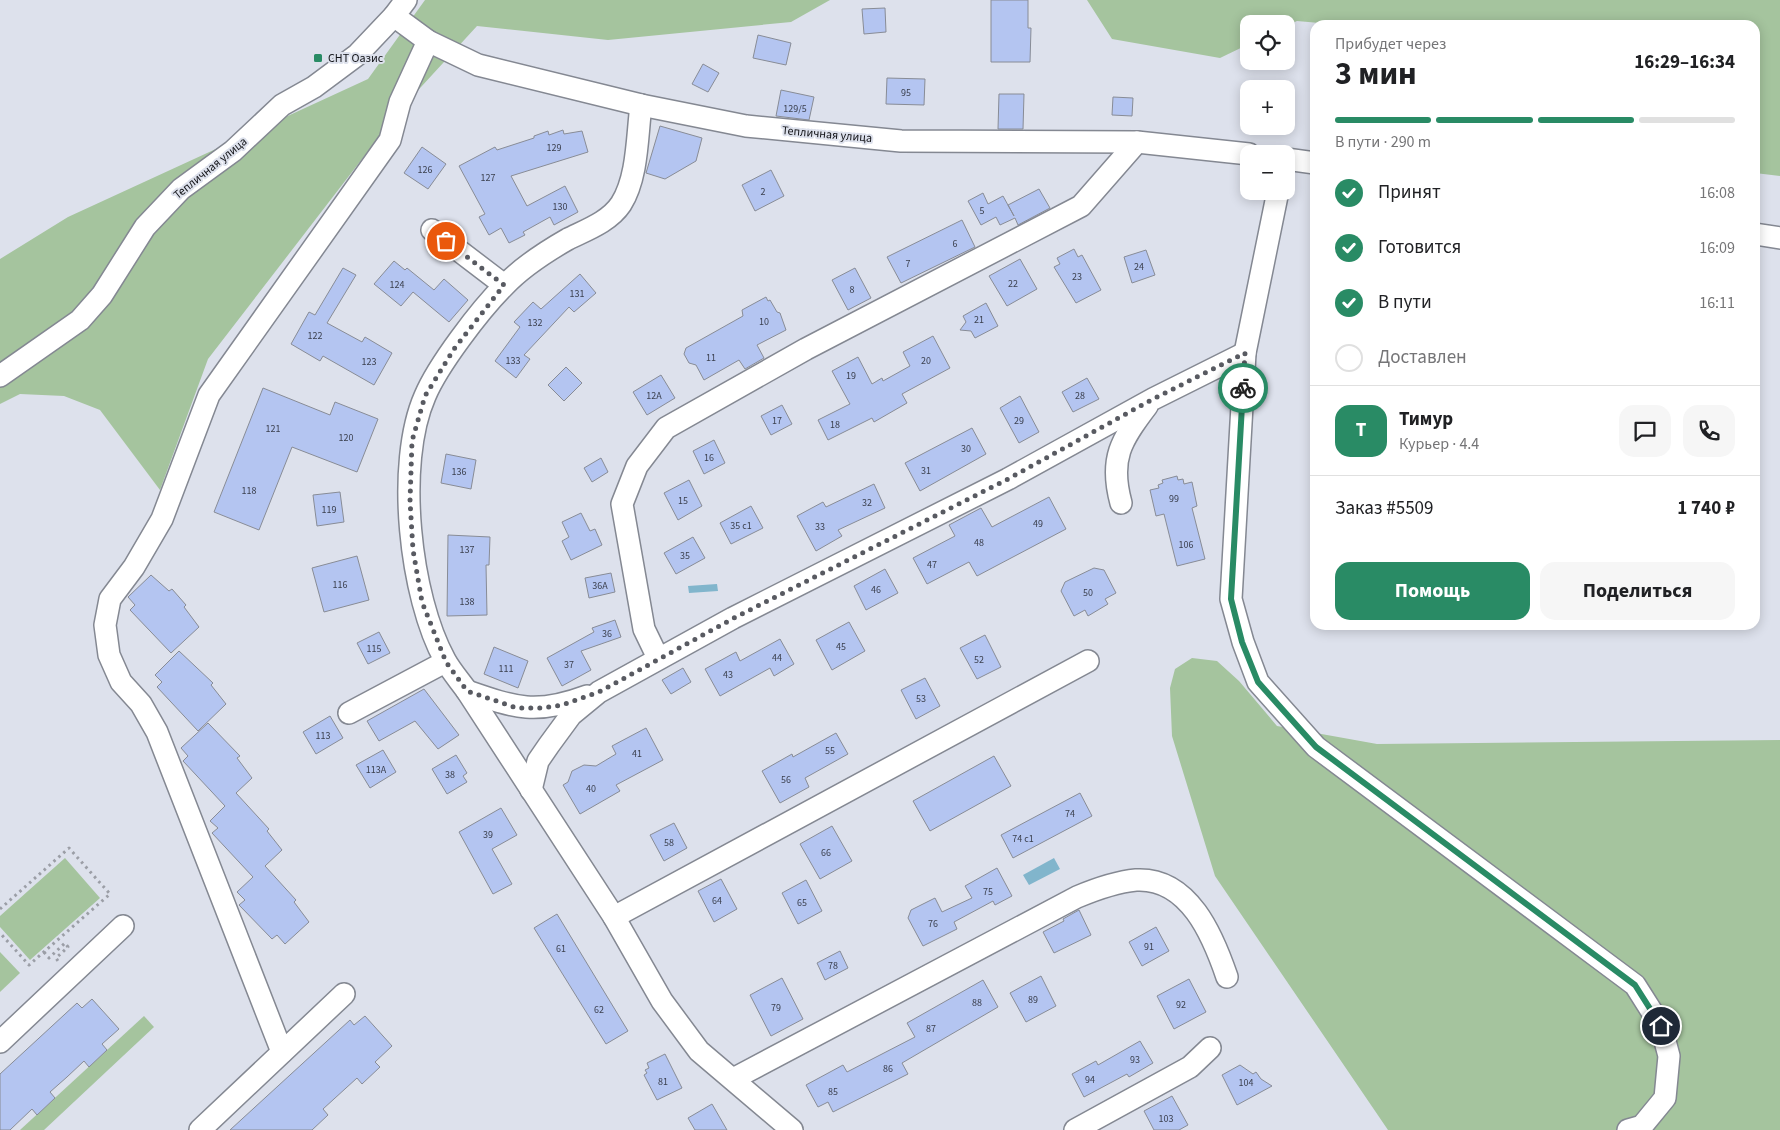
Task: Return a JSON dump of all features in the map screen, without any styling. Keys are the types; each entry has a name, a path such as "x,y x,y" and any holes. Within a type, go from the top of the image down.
{"street":[{"name":"Тепличная улица","path":"0,376 80,320 102,295 145,227 181,189 233,151 282,105 314,86 357,55 400,8 423,37 478,65 641,105 746,126 902,141 1137,142 1240,153"},
{"path":"282,1052 157,732 141,704 121,682 109,655 104,625 110,599 134,567 162,519 209,395 390,140 400,102 423,37"},
{"path":"641,105 631,179 620,204 605,221 566,240 504,285 454,349 425,396 412,441 410,501 413,550 422,602 446,662 467,691 614,917 668,1008 700,1051 792,1130"},
{"path":"658,658 644,628 622,504 637,466 666,428 806,349 1081,206 1137,142"},
{"path":"1295,160 1310,162"},
{"path":"1276,200 1245,353 1231,599 1242,642 1258,682 1316,747 1635,985 1661,1026 1669,1056 1665,1098 1642,1126 1628,1130"},
{"path":"432,230 504,285"},
{"path":"1760,235 1780,238"},
{"path":"531,790 538,761 545,750 571,715 599,692 658,658 1008,479 1153,399 1245,353"},
{"path":"1121,503 1115,483 1118,454 1125,434 1153,399"},
{"path":"614,917 1088,661"},
{"path":"349,713 446,662"},
{"path":"467,691 517,708 542,708 562,705 599,692"},
{"path":"733,1078 1077,897 1105,885 1138,880 1168,886 1188,903 1205,922 1227,977"},
{"path":"0,1042 123,926"},
{"path":"200,1130 344,994"},
{"path":"1076,1130 1190,1067 1210,1048"}],"path":[{"path":"0,909 70,848 110,894 29,965 0,933"},
{"path":"44,952 49,958 65,943 68,947 56,958 59,961 76,946"}],"green space":[{"path":"425,0 830,0 791,22 608,40 477,26 399,111 208,359 160,490 100,410 64,396 20,394 0,404 0,259 68,217 368,79"},
{"path":"1087,0 1780,0 1780,176 1760,174 1760,20 1310,20 1310,22 1295,22 1295,15 1240,15 1240,48 1220,58 1112,39"},
{"path":"1192,658 1217,661 1239,681 1277,726 1377,744 1780,740 1780,1130 1388,1130 1215,876 1172,736 1170,688 1175,669"},
{"path":"65,858 100,898 30,960 0,927 0,916"},
{"path":"0,952 20,973 0,992"},
{"path":"144,1016 154,1027 44,1130 20,1130"}],"water":[{"path":"717,584 718,591 689,593 688,586"},
{"path":"1054,858 1060,869 1029,885 1023,875"}],"building":[{"path":"991,0 1028,0 1028,28 1031,28 1030,62 991,62"},
{"path":"885,8 886,32 864,34 862,9"},
{"path":"758,35 791,43 786,65 753,58"},
{"path":"703,64 719,73 708,92 692,84"},
{"path":"887,78 925,79 924,105 886,104"},
{"path":"781,90 814,97 809,120 776,116"},
{"path":"999,94 1024,94 1023,129 998,129"},
{"path":"1113,97 1133,98 1132,116 1112,115"},
{"path":"660,126 702,138 696,161 665,179 646,173"},
{"path":"563,130 564,134 582,131 588,152 511,176 527,206 565,186 578,212 554,225 550,217 523,232 525,235 509,243 501,228 489,235 479,217 485,214 459,166 495,147 497,150 534,138 534,136 548,131 549,135"},
{"path":"422,147 446,164 428,189 404,173"},
{"path":"771,170 784,196 755,211 742,185"},
{"path":"1039,189 1050,208 1018,225 1015,218 1000,225 996,217 981,225 968,201 983,193 988,204 1003,196 1014,216 1008,205"},
{"path":"962,220 975,247 901,283 887,257"},
{"path":"1074,249 1078,257 1082,255 1101,290 1076,303 1054,267 1060,264 1057,258"},
{"path":"1146,250 1155,275 1132,283 1124,257"},
{"path":"1020,259 1037,289 1007,306 989,276"},
{"path":"394,261 405,270 407,268 434,290 444,279 468,300 449,322 413,292 401,306 374,284"},
{"path":"343,268 356,275 327,323 362,342 365,337 392,353 374,385 323,356 320,361 291,344 309,312 315,315"},
{"path":"855,268 871,298 848,310 832,280"},
{"path":"580,274 596,293 574,312 569,307 524,355 530,359 516,378 495,361 520,327 514,322 533,302 541,309"},
{"path":"766,297 777,312 780,313 786,330 757,345 764,358 745,369 739,360 704,380 696,365 689,363 684,354 686,348 743,316 742,310"},
{"path":"986,303 998,326 975,338 971,331 960,330 966,322 963,316"},
{"path":"933,336 950,368 902,394 907,403 874,422 872,418 828,440 818,420 850,404 832,371 858,357 872,384 882,378 883,381 910,366 903,352"},
{"path":"566,367 582,383 564,401 548,385"},
{"path":"661,375 675,398 647,415 633,392"},
{"path":"1087,378 1099,399 1073,412 1062,392"},
{"path":"263,388 330,415 335,402 378,419 357,472 292,447 259,530 214,512"},
{"path":"1020,396 1039,432 1019,443 1000,408"},
{"path":"782,405 792,424 771,435 761,416"},
{"path":"972,428 986,454 920,491 905,463"},
{"path":"714,440 725,463 704,474 693,451"},
{"path":"446,454 476,460 471,489 441,483"},
{"path":"601,458 608,472 592,482 584,468"},
{"path":"1177,476 1178,480 1183,479 1184,484 1192,482 1197,506 1192,508 1205,559 1177,566 1164,514 1156,516 1150,490 1159,488 1158,485 1163,483 1162,480"},
{"path":"689,480 702,506 678,520 664,493"},
{"path":"874,484 885,508 838,530 842,536 816,551 797,516 823,502 826,507"},
{"path":"340,492 344,522 317,526 313,495"},
{"path":"1049,497 1066,529 977,576 969,562 927,584 913,558 955,536 949,525 981,508 992,527"},
{"path":"751,506 763,528 731,544 720,523"},
{"path":"581,513 590,531 595,529 602,545 571,560 562,541 569,537 562,522"},
{"path":"448,535 490,537 489,565 486,565 487,615 447,616"},
{"path":"693,537 705,558 676,574 664,553"},
{"path":"357,556 369,600 324,612 312,568"},
{"path":"1094,568 1104,570 1116,593 1105,599 1108,604 1088,616 1085,610 1074,616 1061,591 1065,582"},
{"path":"885,569 898,593 866,610 854,586"},
{"path":"611,573 615,592 589,598 585,578"},
{"path":"151,575 169,591 172,589 186,605 184,607 199,627 171,653 130,610 135,605 128,597"},
{"path":"615,620 621,637 581,651 591,670 562,686 547,658 594,632 592,628"},
{"path":"849,622 865,651 832,670 816,640"},
{"path":"379,632 390,653 368,664 357,643"},
{"path":"985,635 1001,667 977,679 960,648"},
{"path":"780,639 794,664 774,676 770,668 720,696 705,669 736,652 740,661"},
{"path":"494,647 528,661 518,688 484,674"},
{"path":"179,651 213,683 211,685 226,704 198,731 157,687 162,682 155,675"},
{"path":"683,668 691,682 671,694 662,680"},
{"path":"925,678 940,706 916,719 901,690"},
{"path":"424,689 459,735 438,749 415,721 379,741 367,721"},
{"path":"330,716 343,738 316,754 303,732"},
{"path":"208,723 240,756 237,758 252,778 236,793 269,829 267,831 282,850 265,866 296,900 294,902 309,922 285,944 277,935 272,939 239,905 245,900 237,892 253,877 212,833 218,828 210,821 225,806 183,761 188,756 181,748"},
{"path":"646,728 663,760 616,785 620,791 580,814 563,785 568,782 572,771 584,765 596,766 616,754 612,746"},
{"path":"836,733 848,754 805,778 809,787 780,803 762,771 792,754 793,757"},
{"path":"383,750 396,772 370,788 356,765"},
{"path":"456,755 467,773 463,776 467,782 447,794 432,769"},
{"path":"994,756 1011,786 930,831 913,801"},
{"path":"1080,793 1092,816 1013,858 1001,835"},
{"path":"501,808 517,835 492,849 512,884 493,894 459,832"},
{"path":"674,823 687,848 664,861 650,835"},
{"path":"832,826 852,861 820,879 800,844"},
{"path":"997,868 1012,896 995,905 993,901 954,922 957,929 923,946 908,918 911,910 935,898 942,912 972,898 965,886"},
{"path":"721,879 737,909 714,922 698,891"},
{"path":"806,880 822,911 798,924 782,893"},
{"path":"1079,910 1091,935 1054,953 1043,932 1064,921 1063,919"},
{"path":"557,914 628,1031 606,1044 534,928"},
{"path":"1156,927 1169,951 1142,966 1129,942"},
{"path":"840,951 848,968 825,980 817,963"},
{"path":"1041,976 1056,1006 1026,1022 1010,993"},
{"path":"782,978 803,1019 771,1036 750,995"},
{"path":"1189,979 1206,1012 1174,1029 1157,996"},
{"path":"983,980 998,1007 902,1063 908,1074 833,1112 828,1102 818,1107 806,1085 843,1065 847,1072 915,1037 907,1023"},
{"path":"92,999 119,1029 102,1044 107,1050 89,1067 84,1061 50,1092 55,1098 37,1115 32,1109 10,1130 0,1130 0,1074 77,1003 82,1008"},
{"path":"365,1016 392,1046 375,1062 380,1067 362,1084 357,1078 323,1109 328,1115 312,1130 230,1130 350,1020 354,1025"},
{"path":"1140,1041 1153,1063 1129,1077 1127,1074 1084,1097 1072,1074 1096,1061 1098,1065"},
{"path":"665,1054 682,1088 657,1100 644,1075 647,1073 645,1070 649,1068 647,1063"},
{"path":"1240,1065 1253,1074 1256,1072 1261,1079 1272,1086 1237,1105 1222,1075"},
{"path":"1172,1096 1188,1125 1179,1130 1154,1130 1144,1111"},
{"path":"712,1104 727,1130 695,1130 688,1118"}],"way so far":[{"path":"446,241 504,285 454,349 425,396 412,441 410,501 413,550 422,602 437,644 446,662 467,691 517,708 542,708 562,705 599,692 734,618 1008,479 1153,399 1245,353 1243,388"}],"place":[{"name":"СНТ Оазис","path":"318,58"}],"route":[{"path":"1243,388 1231,599 1242,642 1258,682 1316,747 1635,985 1661,1026"}]}
